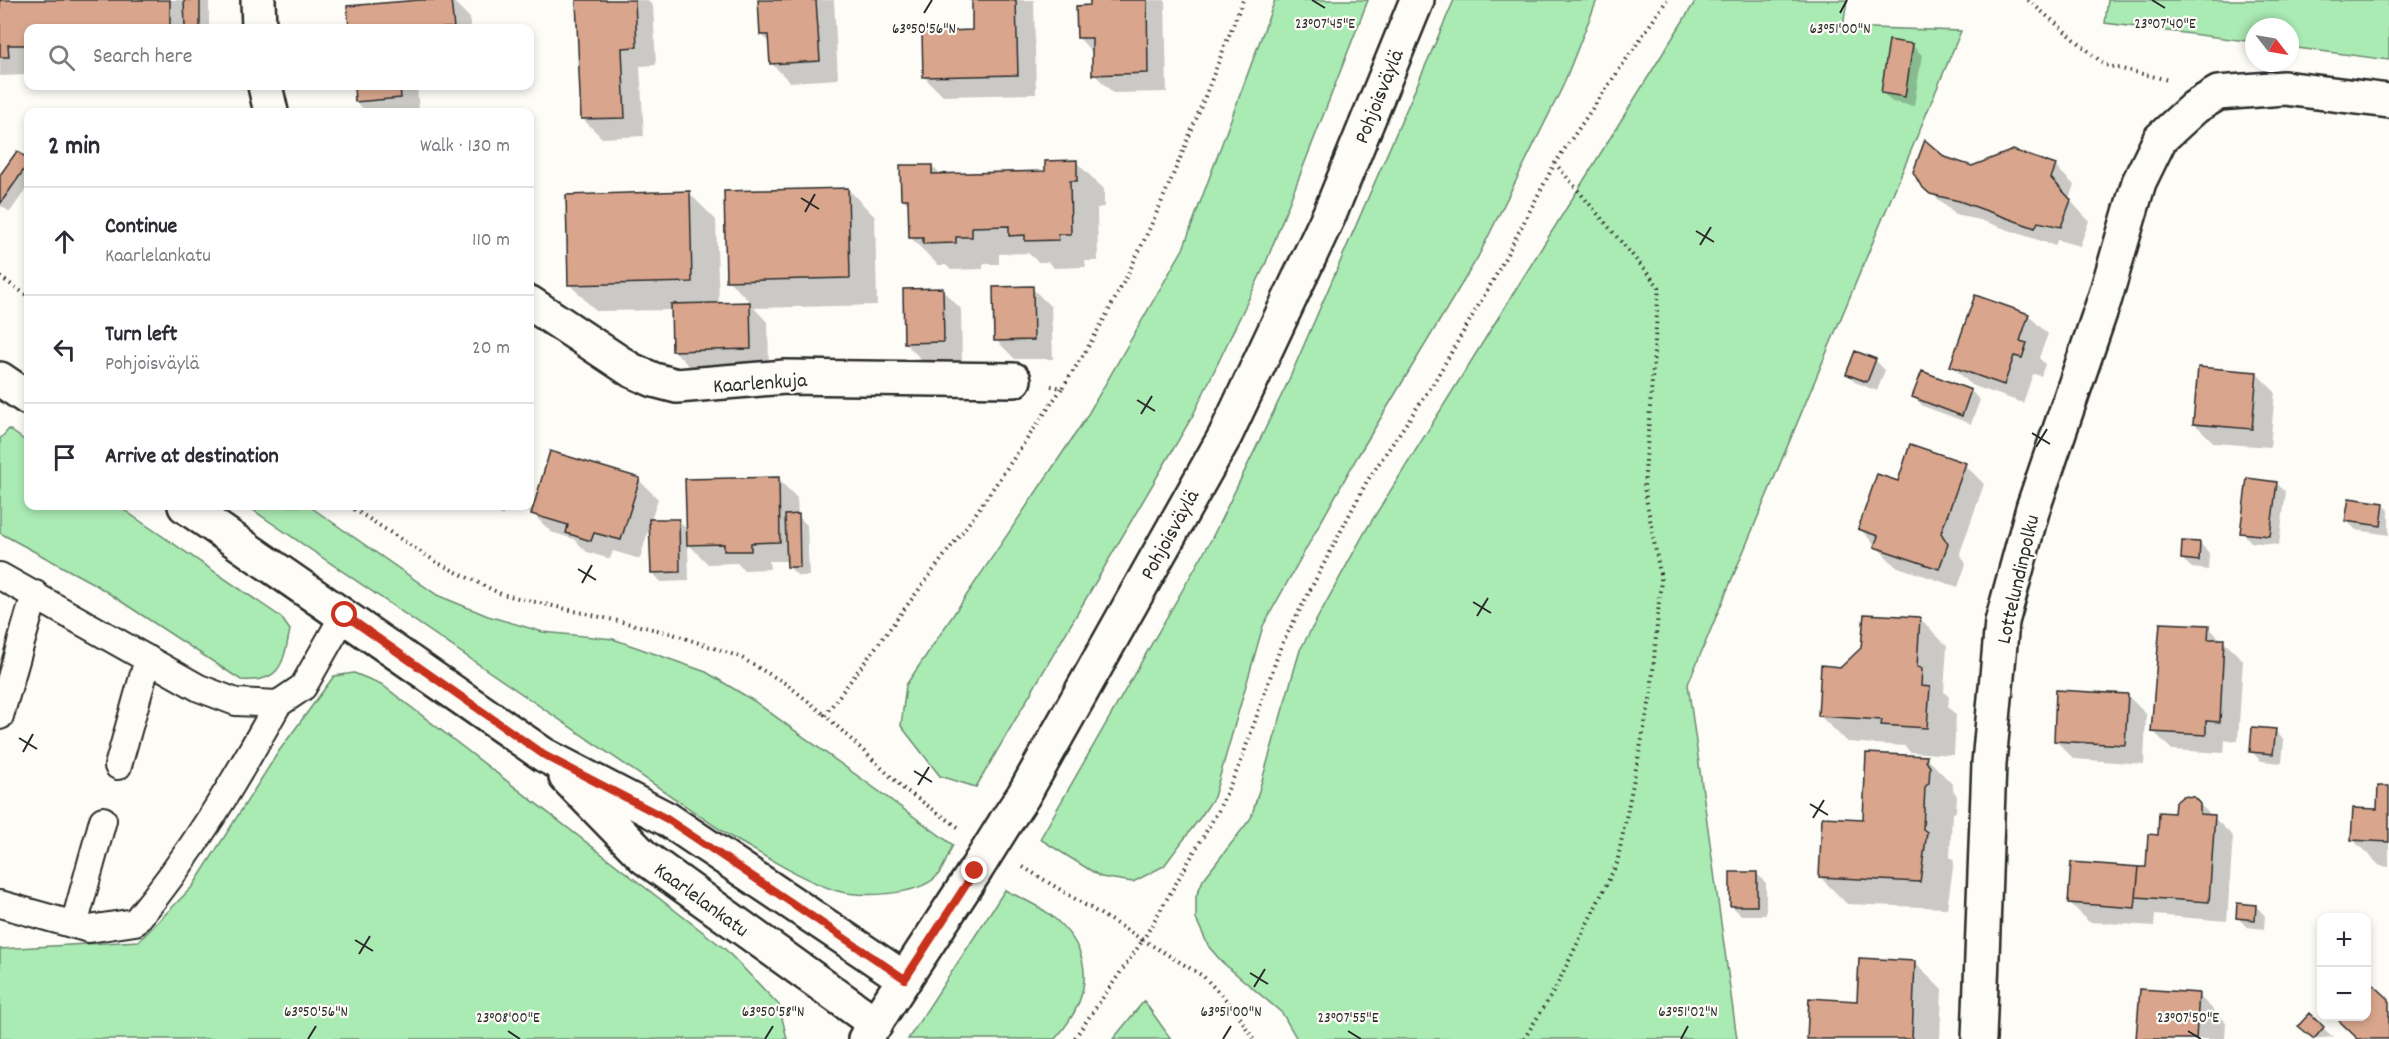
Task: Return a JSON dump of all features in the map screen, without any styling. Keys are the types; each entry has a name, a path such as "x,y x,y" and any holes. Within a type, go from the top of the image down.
{"main road":[{"path":"258,0 259,24"},
{"name":"Pohjoisväylä","path":"870,1031 1029,785 1225,436 1330,213 1417,0"},
{"path":"2218,93 2284,88 2389,101"},
{"path":"266,90 270,108"},
{"name":"Lottelundinpolku","path":"1979,1039 1989,763 2002,622 2033,508 2105,298 2139,182 2160,139 2195,107 2218,93"},
{"name":"Kaarlenkuja","path":"534,306 632,370 654,380 676,386 785,377 1014,380"},
{"path":"0,379 24,395"},
{"name":"Kaarlelankatu","path":"191,510 544,755 667,819 905,979"},
{"name":"Kaarlelankatu","path":"544,755 644,857 870,1031"}],"lane":[{"path":"0,576 200,688 236,702 278,704"},
{"path":"0,716 35,594"},
{"path":"0,904 89,929 135,922 173,877 227,796 278,704 303,687 345,615"},
{"path":"118,766 148,659"},
{"path":"74,925 103,820"}],"path":[{"path":"825,715 974,516 1092,343 1163,201 1243,0"},
{"path":"1074,1039 1143,940 1218,811 1240,764 1281,645 1326,555 1367,482 1433,384 1555,163 1667,0"},
{"path":"2028,0 2105,65 2218,93"},
{"path":"1524,1039 1555,989 1617,863 1651,694 1660,579 1644,487 1659,287 1555,163"},
{"path":"0,277 24,293"},
{"path":"1014,380 1062,388"},
{"path":"355,510 438,563 501,594 670,633 740,657 788,685 825,715 904,789 959,828"},
{"path":"1020,865 1203,976 1235,1009 1253,1039"}],"green space":[{"path":"1275,0 1368,0 1265,265 1192,417 976,787 940,776 901,726 906,685 1084,421 1183,249"},
{"path":"1454,0 1597,0 1562,88 1478,257 1356,459 1263,626 1214,797 1164,866 1133,882 1101,877 1040,839 1211,540 1287,384"},
{"path":"1696,0 1847,0 1843,27 1961,31 1688,684 1737,1039 1297,1039 1282,1013 1222,962 1209,947 1196,919 1196,897 1203,880 1251,818 1300,650 1366,530"},
{"path":"2108,0 2389,0 2389,60 2299,48 2299,18 2245,18 2245,41 2105,23"},
{"path":"9,429 24,440 24,510 124,510 281,617 290,630 285,653 278,669 265,678 241,680 96,585 0,533 0,439"},
{"path":"253,510 315,510 437,595 488,616 543,632 613,639 706,672 754,701 953,845 939,874 927,883 902,892 858,894 834,890 794,873 731,837"},
{"path":"354,673 381,684 725,949 779,1005 787,1039 0,1039 0,949 139,941 193,886 279,751 334,676"},
{"path":"1005,890 1049,914 1068,932 1077,947 1083,962 1082,993 1067,1024 1055,1039 908,1039"},
{"path":"1144,1001 1171,1039 1113,1039"}],"building":[{"path":"0,0 170,0 170,24 24,24 24,45 8,45 9,57 0,57"},
{"path":"184,0 200,0 200,24 185,24"},
{"path":"451,0 454,24 349,24 347,6"},
{"path":"576,0 635,0 637,47 622,48 625,118 581,119"},
{"path":"758,0 816,0 820,61 770,64 768,35 760,35"},
{"path":"972,0 1016,0 1018,75 923,77 922,32 972,30"},
{"path":"1090,0 1147,0 1148,73 1092,75 1092,38 1077,38 1076,6 1090,5"},
{"path":"1889,40 1913,44 1905,97 1881,93"},
{"path":"354,90 400,90 401,98 355,102"},
{"path":"1925,140 1945,157 1972,166 2013,150 2056,165 2051,178 2071,200 2061,227 2038,222 2035,228 1959,201 1930,194 1921,186 1913,172"},
{"path":"17,151 24,156 24,170 0,204 0,175"},
{"path":"1077,160 1077,181 1070,181 1071,234 1058,234 1059,240 1025,241 1025,235 1009,236 1009,226 972,227 972,237 956,237 956,243 923,244 923,238 909,238 908,199 901,199 900,165 932,165 932,174 1045,171 1045,161"},
{"path":"848,188 850,278 726,281 724,191"},
{"path":"690,191 692,282 568,285 566,195"},
{"path":"1033,286 1034,340 994,341 993,287"},
{"path":"943,288 944,342 904,343 903,289"},
{"path":"1975,295 2029,314 2020,341 2027,343 2022,358 2014,356 2004,385 1950,366"},
{"path":"750,302 751,349 672,351 671,304"},
{"path":"1855,351 1876,359 1867,382 1846,374"},
{"path":"2198,367 2257,372 2252,429 2193,424"},
{"path":"1922,371 1971,390 1962,416 1912,397"},
{"path":"1910,444 1966,463 1941,533 1948,544 1939,569 1874,547 1878,536 1858,529 1877,474 1898,481"},
{"path":"550,451 640,478 621,540 594,533 591,541 566,533 568,525 531,514"},
{"path":"779,477 780,542 751,543 751,551 724,551 724,544 687,545 685,479"},
{"path":"2247,478 2277,482 2270,536 2240,533"},
{"path":"2349,498 2384,503 2381,526 2345,521"},
{"path":"799,514 800,567 787,567 785,515"},
{"path":"649,519 679,519 680,572 651,573"},
{"path":"2182,541 2200,542 2199,561 2181,559"},
{"path":"1864,614 1920,617 1917,667 1922,668 1921,686 1930,687 1927,728 1881,725 1882,720 1818,716 1821,665 1841,667 1861,648"},
{"path":"2160,623 2209,625 2208,639 2224,639 2220,722 2206,721 2206,735 2151,732"},
{"path":"2056,690 2128,694 2125,745 2054,741"},
{"path":"2252,727 2276,729 2273,754 2250,752"},
{"path":"1866,753 1927,756 1926,761 1930,767 1929,783 1925,787 1923,829 1927,832 1920,882 1819,877 1822,817 1863,819"},
{"path":"2378,786 2389,786 2389,842 2351,840 2353,808 2377,809"},
{"path":"2183,796 2194,797 2200,804 2200,814 2215,815 2209,902 2136,897 2139,867 2146,867 2148,834 2158,835 2159,812 2174,813 2175,803"},
{"path":"2071,862 2139,867 2135,908 2068,903"},
{"path":"1730,872 1757,872 1757,906 1730,906"},
{"path":"2237,903 2256,905 2255,920 2236,918"},
{"path":"1859,958 1915,961 1912,1039 1807,1039 1809,998 1857,1001"},
{"path":"2371,983 2389,999 2389,1039 2358,1039 2339,1021 2371,1021"},
{"path":"2140,989 2199,993 2196,1039 2136,1039"},
{"path":"2310,1013 2324,1027 2314,1039 2298,1026"}],"route":[{"path":"345,615 544,755 667,819 905,979 975,871"}]}
